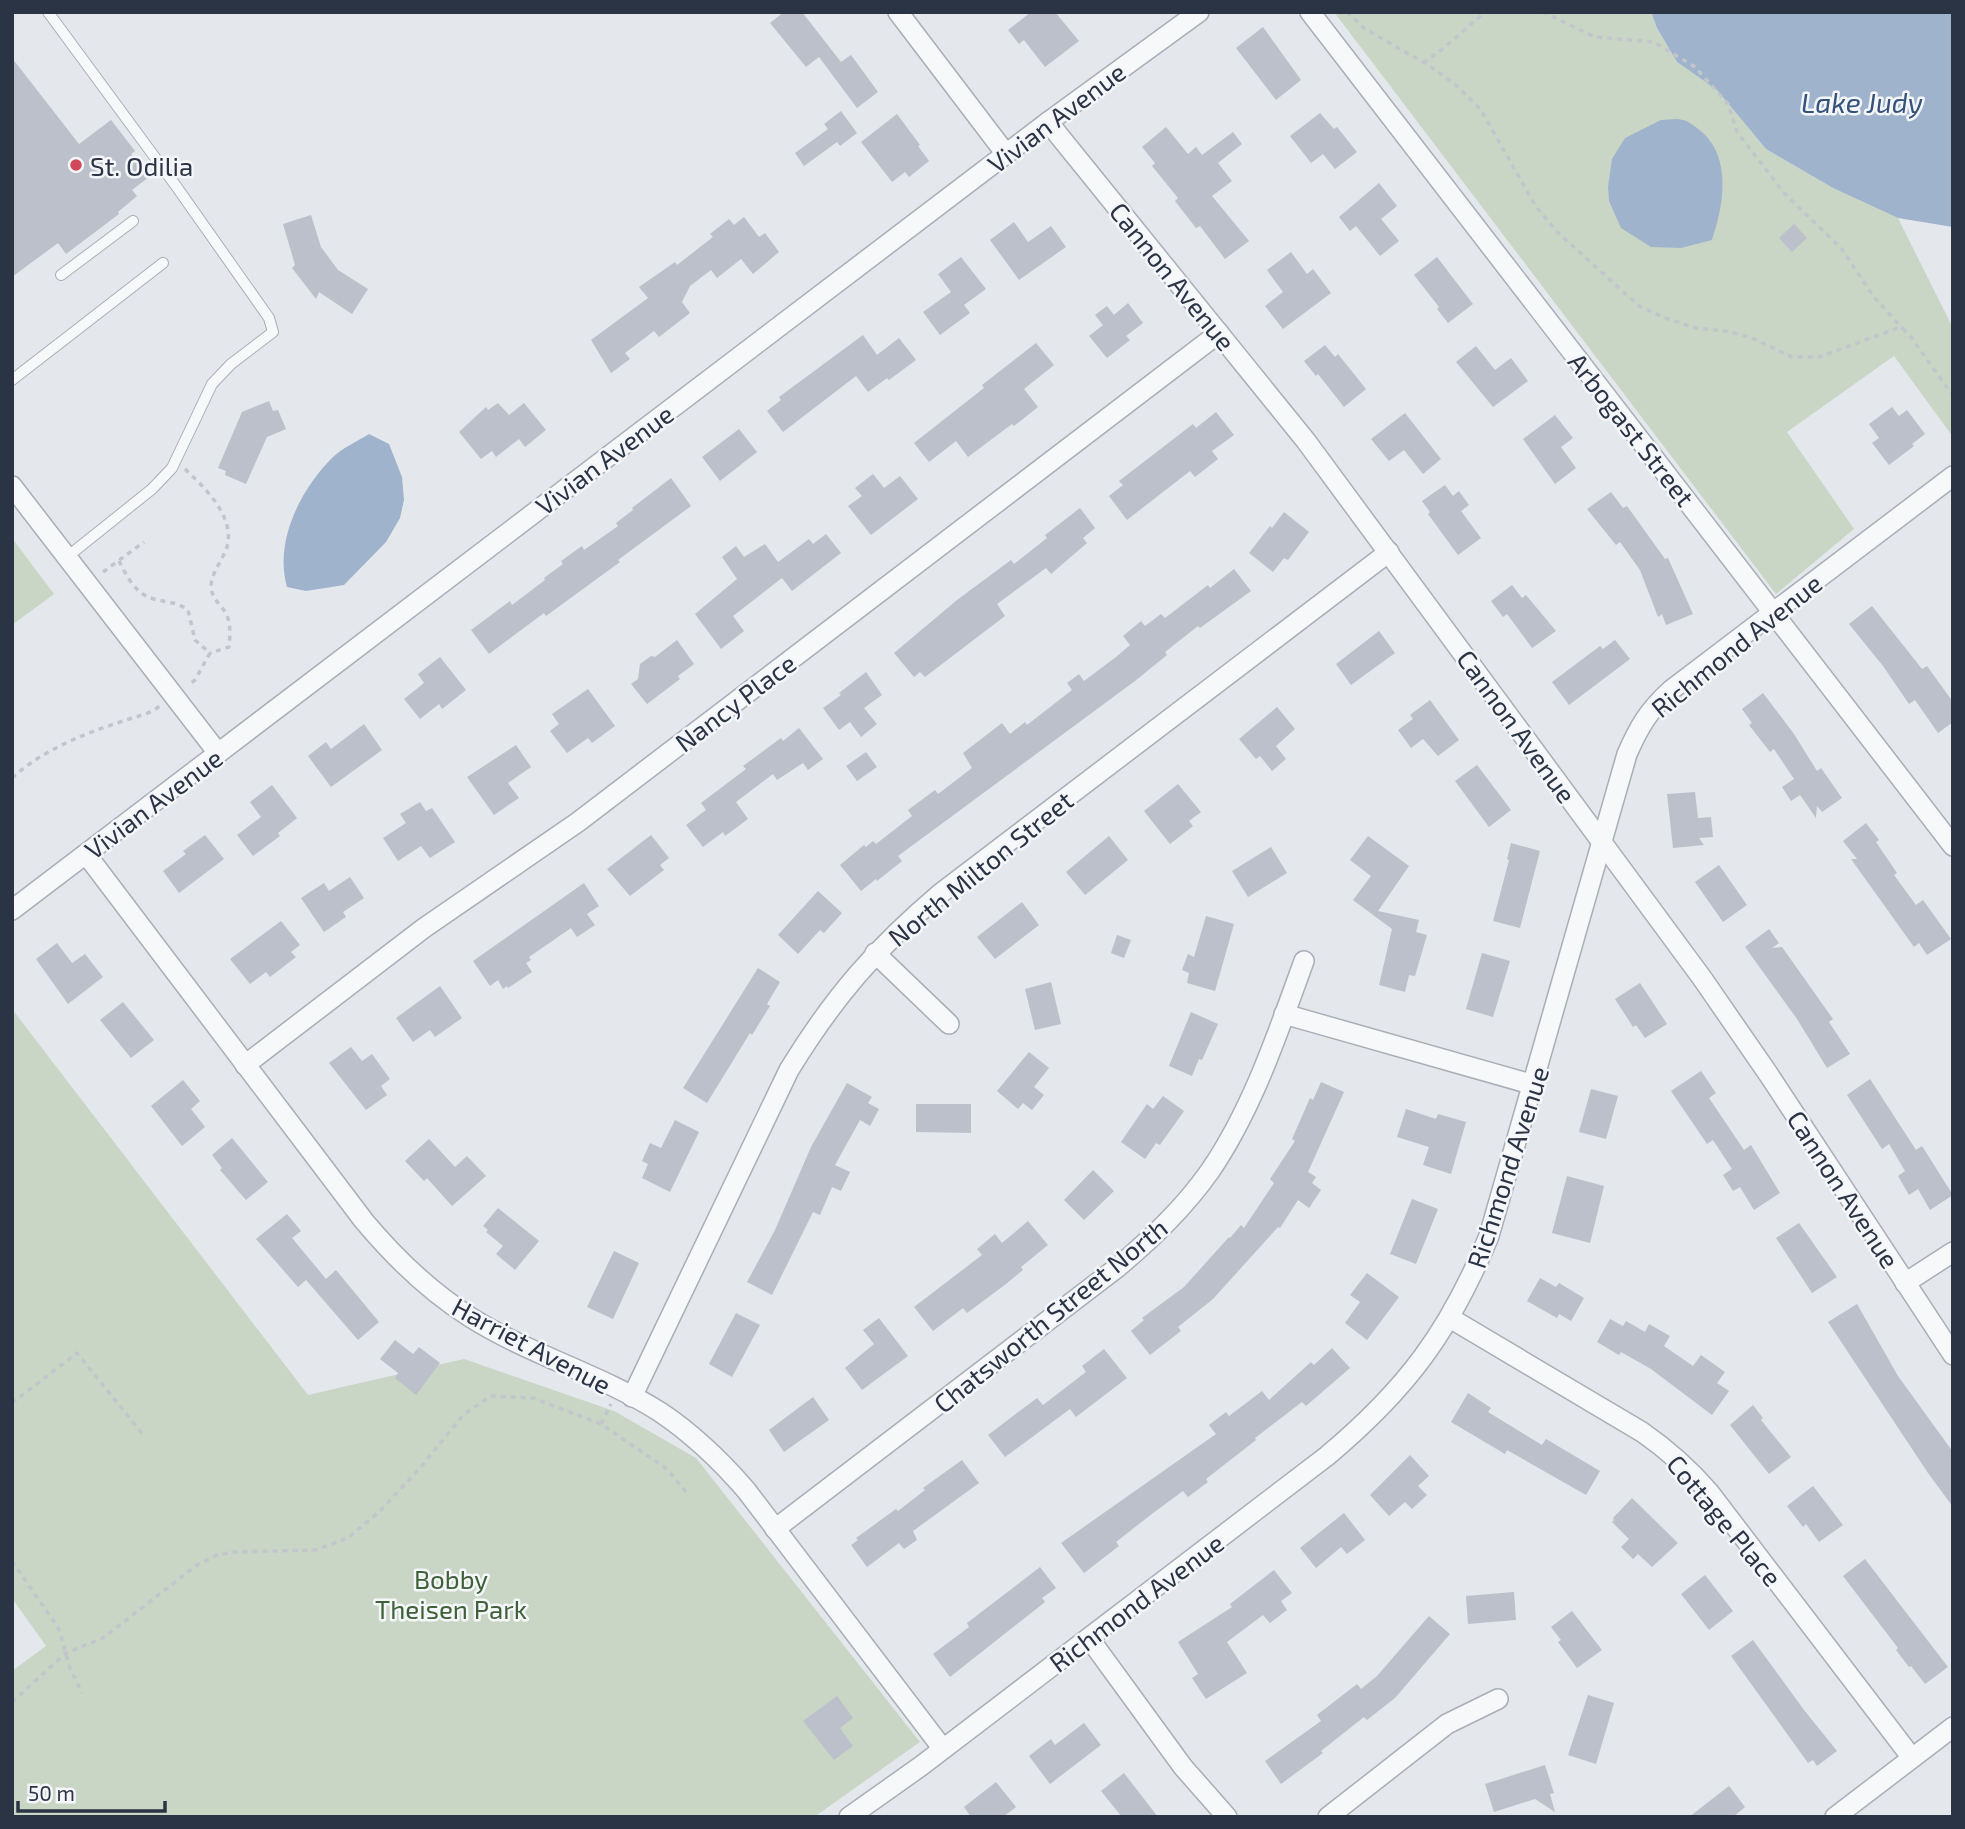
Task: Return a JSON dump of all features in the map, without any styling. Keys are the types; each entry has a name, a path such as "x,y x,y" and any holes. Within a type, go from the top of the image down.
{"street":[{"path":"898,12 1006,154"},
{"name":"Vivian Avenue","path":"12,910 1048,122 1199,12"},
{"name":"Arbogast Street","path":"1310,12 1953,846"},
{"name":"Cannon Avenue","path":"1048,122 1306,440 1702,978 1953,1355"},
{"name":"Nancy Place","path":"245,1065 424,929 586,816 1219,333"},
{"name":"Richmond Avenue","path":"849,1817 872,1810 943,1749 1327,1456 1364,1424 1399,1388 1431,1348 1450,1318 1471,1279 1489,1236 1627,754 1639,727 1653,706 1671,690 1953,476"},
{"path":"12,486 218,753"},
{"name":"North Milton Street","path":"632,1397 789,1070 814,1029 875,953 902,926 942,893 1389,552"},
{"name":"Harriet Avenue","path":"86,854 375,1235 437,1294 471,1318 659,1411 723,1463 943,1749"},
{"path":"875,953 949,1024"},
{"name":"Chatsworth Street North","path":"775,1529 1118,1267 1152,1238 1210,1171 1234,1133 1255,1087 1304,961"},
{"path":"1284,1014 1534,1085"},
{"path":"1905,1283 1953,1252"},
{"name":"Cottage Place","path":"1450,1318 1642,1433 1688,1468 1912,1758"},
{"path":"1089,1638 1183,1767 1227,1817"},
{"path":"1328,1817 1447,1724 1498,1699"},
{"path":"1835,1817 1953,1727"}],"lane":[{"path":"48,12 184,197 269,318 273,332 231,365 212,384 172,468 152,489 67,558"},
{"path":"61,275 133,221"},
{"path":"12,380 163,263"}],"path":[{"path":"1346,12 1364,29 1423,62 1458,87 1481,110 1535,205 1555,230 1639,306 1696,328 1750,337 1792,357 1819,357 1893,330 1903,329"},
{"path":"1423,62 1444,48 1485,12"},
{"path":"1543,12 1595,37 1654,42 1695,67 1728,104 1737,132 1784,193 1842,248 1874,297 1912,337 1953,396"},
{"path":"176,460 206,489 224,519 228,541 211,586 214,600 226,612 230,626 229,647 210,653"},
{"path":"87,584 144,542"},
{"path":"12,1403 77,1353 145,1437"},
{"path":"12,1702 66,1653 103,1638 197,1565 218,1555 233,1552 315,1550 348,1538 380,1511 421,1467 463,1415 491,1396 533,1398 601,1424 667,1469 686,1492"},
{"path":"12,1561 59,1629 70,1668 82,1693"}],"green space":[{"path":"1334,12 1651,12 1677,62 1717,90 1766,149 1833,188 1898,218 1953,328 1953,437 1894,356 1787,432 1854,529 1776,594"},
{"path":"12,538 54,594 12,625"},
{"name":"Bobby Theisen Park","path":"12,1009 308,1395 464,1359 614,1411 696,1458 920,1742 814,1817 12,1817 12,1671 46,1646 12,1598"}],"water":[{"name":"Lake Judy","path":"1651,12 1953,12 1953,227 1898,218 1833,188 1766,149 1717,90 1677,62"},
{"path":"1678,119 1689,122 1708,138 1716,151 1721,165 1722,195 1712,240 1681,248 1651,247 1621,228 1609,201 1612,159 1625,138 1661,120"},
{"path":"369,434 389,444 402,477 404,500 400,518 386,542 344,585 306,591 287,587 284,552 287,535 300,501 332,458"}],"building":[{"path":"784,12 802,12 841,62 851,55 878,92 857,108 819,57 806,67 770,23"},
{"path":"1031,12 1055,12 1079,41 1045,67 1024,40 1019,44 1008,30"},
{"path":"1263,27 1301,80 1276,100 1236,48"},
{"name":"St. Odilia","path":"12,58 79,144 111,120 135,151 131,154 149,177 132,190 137,196 118,212 119,214 66,254 58,243 12,277"},
{"path":"841,111 857,133 840,146 837,142 804,166 795,153 828,129 824,124"},
{"path":"1320,113 1334,129 1337,127 1357,152 1335,169 1323,154 1311,163 1290,136"},
{"path":"897,114 929,161 909,177 905,172 892,182 861,142"},
{"path":"1166,127 1188,154 1196,147 1202,155 1233,132 1242,144 1218,163 1232,181 1212,196 1249,241 1225,259 1200,226 1196,228 1175,201 1178,198 1152,166 1155,163 1142,147"},
{"path":"1379,183 1397,206 1381,219 1399,241 1380,256 1356,226 1350,231 1339,217"},
{"path":"311,215 321,247 338,270 368,289 352,314 319,292 316,299 292,268 295,265 283,224"},
{"path":"744,217 759,237 765,233 779,252 753,274 741,259 717,278 711,270 690,286 682,302 690,313 659,337 654,331 625,353 630,359 611,373 591,340 648,298 639,287 675,262 677,265 713,237 710,234 729,219 734,225"},
{"path":"1014,222 1028,242 1051,226 1066,247 1019,280 990,240"},
{"path":"1794,224 1807,238 1792,252 1779,238"},
{"path":"1291,252 1307,274 1313,269 1331,293 1283,329 1265,306 1283,292 1267,270"},
{"path":"961,257 986,289 964,305 970,313 940,335 923,312 951,292 938,274"},
{"path":"1437,257 1473,304 1448,323 1414,275"},
{"path":"1128,303 1143,323 1126,336 1130,340 1107,358 1089,336 1103,325 1095,315 1107,306 1114,315"},
{"path":"863,335 877,355 899,338 916,360 868,392 856,376 783,432 767,411 781,400 779,397"},
{"path":"1036,343 1054,365 1024,389 1038,407 968,457 956,441 929,462 914,443"},
{"path":"1325,345 1335,357 1338,354 1366,389 1344,407 1304,361"},
{"path":"1476,346 1495,370 1511,358 1528,381 1493,407 1456,362"},
{"path":"269,401 273,411 278,410 286,429 267,437 246,484 225,475 226,471 218,468 242,412"},
{"path":"498,403 509,415 524,403 546,430 525,447 519,439 496,457 492,451 481,459 459,432 486,407 488,410"},
{"path":"1892,407 1899,416 1907,410 1925,434 1889,465 1872,443 1879,438 1869,424"},
{"path":"1216,412 1234,435 1212,451 1218,459 1195,477 1190,471 1127,520 1109,496 1123,485 1119,481 1193,424 1196,428"},
{"path":"1405,413 1441,459 1423,474 1404,450 1389,461 1371,439"},
{"path":"1555,415 1573,438 1561,447 1576,468 1555,484 1523,439"},
{"path":"739,429 757,452 720,481 702,457"},
{"path":"873,474 884,488 900,476 918,499 871,535 848,506 862,496 855,488"},
{"path":"671,478 691,506 618,560 620,562 489,654 471,630 510,601 512,605 545,580 544,578 563,564 561,561 582,546 584,550 618,526 616,523 633,510 632,508"},
{"path":"1445,485 1453,496 1459,491 1469,505 1461,511 1481,538 1458,555 1428,514 1430,512 1422,501"},
{"path":"1611,492 1623,508 1627,506 1665,559 1668,558 1693,614 1666,625 1662,614 1658,617 1640,570 1620,542 1616,545 1587,509"},
{"path":"1080,508 1095,528 1083,538 1087,543 1051,574 1046,568 997,604 1005,616 925,677 920,672 914,677 894,653 957,600 1011,560 1014,564"},
{"path":"1284,512 1309,532 1288,560 1284,558 1273,572 1249,553"},
{"path":"826,534 841,553 792,591 782,578 733,616 744,631 721,649 695,614 737,579 722,557 736,546 744,557 765,544 778,562 809,539 813,544"},
{"path":"1234,569 1251,591 1200,628 1198,626 1165,652 1167,655 1135,681 898,856 902,861 877,881 876,879 861,891 840,865 864,845 866,847 873,841 876,844 912,816 908,810 935,790 938,794 972,768 963,753 1002,723 1010,734 1025,722 1027,725 1072,690 1067,683 1079,674 1084,681 1130,645 1123,636 1141,621 1145,626 1161,614 1165,618"},
{"path":"1512,585 1522,598 1526,595 1556,631 1532,648 1507,614 1503,617 1491,601"},
{"path":"1872,606 1922,669 1927,666 1953,702 1953,722 1938,733 1915,700 1909,704 1849,624"},
{"path":"1379,631 1395,653 1351,685 1336,664"},
{"path":"677,640 694,664 678,676 680,679 647,704 631,684 638,679 640,664 651,656 655,657"},
{"path":"1615,640 1630,659 1569,705 1552,682 1600,646 1603,649"},
{"path":"440,657 466,690 442,709 439,704 420,719 404,699 424,683 418,674"},
{"path":"866,672 882,695 864,708 877,724 861,737 850,722 839,730 823,708"},
{"path":"588,689 615,726 592,743 588,738 567,753 550,731 559,724 552,714"},
{"path":"1763,693 1794,734 1817,771 1821,768 1842,798 1822,812 1817,806 1816,818 1800,795 1791,801 1782,787 1794,779 1774,749 1770,752 1749,725 1752,723 1742,709"},
{"path":"1430,700 1459,740 1438,756 1423,739 1411,748 1398,730 1413,719 1410,715"},
{"path":"1277,707 1295,729 1276,746 1286,759 1272,771 1260,756 1256,759 1239,739"},
{"path":"364,724 382,750 331,787 308,756 326,742 331,749"},
{"path":"799,728 823,759 808,770 803,763 777,780 773,774 736,802 748,819 725,836 723,832 703,847 686,825 706,810 701,803 746,769 743,766"},
{"path":"516,745 531,767 508,783 519,798 494,815 467,777"},
{"path":"866,752 877,767 857,781 846,766"},
{"path":"1477,765 1511,810 1489,827 1455,781"},
{"path":"1178,784 1201,812 1189,821 1193,826 1170,844 1144,811"},
{"path":"272,785 297,818 278,833 280,836 253,856 237,835 261,817 250,802"},
{"path":"1695,792 1698,818 1711,817 1713,837 1699,838 1704,845 1673,848 1667,794"},
{"path":"420,802 426,811 432,808 455,842 430,858 421,846 398,861 383,838 406,823 400,814"},
{"path":"1866,823 1897,873 1894,875 1916,905 1923,900 1951,939 1927,955 1919,943 1914,947 1851,859 1857,859 1843,841"},
{"path":"205,835 224,859 179,893 163,871 186,854 183,851"},
{"path":"651,835 669,858 660,865 664,870 630,896 607,869"},
{"path":"1109,836 1128,860 1085,895 1066,872"},
{"path":"1368,836 1409,866 1378,911 1419,920 1416,932 1427,935 1415,976 1409,975 1405,992 1379,985 1392,929 1353,900 1371,876 1350,860"},
{"path":"1511,843 1540,851 1520,928 1493,921"},
{"path":"1271,847 1287,873 1248,897 1232,871"},
{"path":"1719,865 1747,905 1723,922 1695,882"},
{"path":"350,877 364,898 343,912 346,917 324,932 301,898 324,883 329,891"},
{"path":"584,883 599,906 587,914 595,925 577,937 571,928 529,957 531,960 526,963 532,972 508,988 507,986 503,989 498,980 490,986 473,961"},
{"path":"818,891 842,913 824,933 820,930 798,954 778,935"},
{"path":"1022,902 1039,925 995,959 977,937"},
{"path":"1206,916 1234,924 1215,991 1187,983 1189,973 1182,970 1188,954 1194,957"},
{"path":"281,921 300,945 291,952 296,957 270,977 266,972 250,984 230,959"},
{"path":"1769,929 1779,943 1772,948 1782,947 1833,1019 1829,1022 1850,1054 1827,1068 1797,1019 1745,947"},
{"path":"1117,935 1131,940 1124,958 1111,953"},
{"path":"57,943 72,963 85,954 103,977 68,1004 36,959"},
{"path":"1482,953 1510,961 1493,1017 1466,1009"},
{"path":"758,968 780,982 767,1004 770,1006 707,1103 683,1088"},
{"path":"1051,982 1061,1024 1035,1030 1025,989"},
{"path":"1640,983 1667,1024 1645,1038 1636,1025 1633,1027 1615,999"},
{"path":"440,986 462,1018 435,1037 430,1030 413,1042 396,1018"},
{"path":"123,1002 154,1040 131,1058 100,1020"},
{"path":"1191,1012 1218,1024 1192,1076 1169,1066"},
{"path":"351,1047 362,1061 372,1054 390,1079 381,1086 387,1095 366,1110 329,1063"},
{"path":"1029,1052 1049,1068 1034,1087 1044,1095 1032,1110 1023,1103 1018,1109 997,1091"},
{"path":"1701,1071 1716,1093 1709,1098 1744,1150 1751,1145 1780,1193 1754,1210 1740,1187 1733,1191 1723,1175 1732,1169 1713,1140 1707,1144 1671,1091"},
{"path":"1870,1079 1916,1150 1922,1146 1953,1195 1930,1210 1918,1189 1909,1195 1898,1176 1905,1171 1889,1144 1882,1149 1847,1095"},
{"path":"183,1080 200,1101 191,1109 205,1127 182,1146 151,1106"},
{"path":"1321,1082 1344,1092 1308,1172 1316,1177 1312,1183 1321,1190 1309,1208 1298,1200 1280,1228 1278,1227 1213,1299 1178,1327 1181,1331 1150,1355 1131,1331 1144,1320 1142,1318 1184,1287 1241,1225 1244,1228 1274,1183 1270,1179 1295,1141 1292,1139 1310,1098 1313,1100"},
{"path":"847,1083 872,1097 868,1103 879,1109 870,1126 860,1120 835,1165 850,1172 841,1191 832,1187 820,1215 813,1212 772,1295 747,1282 775,1230 811,1147"},
{"path":"1591,1089 1618,1096 1606,1139 1579,1132"},
{"path":"1163,1096 1184,1111 1160,1145 1156,1143 1145,1159 1121,1142 1147,1104 1153,1109"},
{"path":"916,1104 971,1104 971,1133 916,1132"},
{"path":"1406,1109 1436,1119 1438,1114 1466,1122 1451,1174 1423,1165 1429,1147 1397,1137"},
{"path":"675,1120 699,1132 670,1192 642,1178 648,1164 642,1161 650,1143 661,1148"},
{"path":"232,1138 268,1182 246,1200 220,1170 222,1168 212,1155"},
{"path":"429,1139 455,1167 467,1156 486,1176 452,1206 427,1178 424,1181 405,1161"},
{"path":"1093,1170 1114,1191 1084,1220 1064,1200"},
{"path":"1567,1176 1604,1186 1590,1243 1552,1233"},
{"path":"1412,1199 1438,1209 1416,1264 1390,1254"},
{"path":"498,1208 539,1241 515,1270 496,1254 503,1246 486,1232 488,1230 483,1226"},
{"path":"287,1214 301,1231 292,1238 326,1279 336,1270 379,1322 358,1340 306,1280 298,1287 256,1239"},
{"path":"1028,1221 1048,1245 1021,1267 1023,1270 1006,1284 967,1313 963,1308 933,1331 914,1307 982,1255 977,1249 995,1234 1002,1243"},
{"path":"1799,1223 1837,1277 1812,1293 1776,1238"},
{"path":"614,1251 639,1263 613,1319 587,1307"},
{"path":"1367,1273 1399,1297 1367,1340 1345,1323 1360,1302 1350,1295"},
{"path":"1540,1278 1556,1287 1559,1283 1584,1298 1571,1321 1559,1314 1557,1318 1527,1301"},
{"path":"1857,1304 1898,1376 1953,1452 1953,1507 1828,1322"},
{"path":"736,1313 760,1325 732,1377 709,1364"},
{"path":"879,1318 908,1356 862,1390 845,1368 874,1344 863,1330"},
{"path":"1610,1319 1623,1326 1626,1321 1645,1332 1649,1324 1670,1336 1664,1346 1693,1366 1701,1355 1725,1372 1717,1383 1729,1391 1712,1415 1651,1369 1597,1342"},
{"path":"395,1340 413,1354 419,1347 440,1363 416,1395 395,1378 398,1373 380,1359"},
{"path":"1332,1348 1350,1368 1306,1406 1302,1402 1255,1438 1256,1440 1206,1479 1208,1482 1188,1497 1183,1491 1153,1513 1116,1542 1119,1546 1084,1573 1061,1543 1216,1434 1209,1425 1226,1412 1229,1416 1262,1391 1269,1400 1311,1362 1314,1365"},
{"path":"1104,1349 1127,1378 1076,1417 1070,1409 1005,1457 988,1435 1037,1398 1043,1405 1086,1372 1082,1366"},
{"path":"1468,1393 1491,1408 1488,1412 1542,1445 1546,1439 1600,1471 1586,1495 1507,1450 1505,1454 1451,1422"},
{"path":"813,1397 829,1420 784,1452 769,1430"},
{"path":"1753,1405 1763,1418 1761,1420 1791,1457 1769,1474 1730,1425"},
{"path":"1410,1455 1429,1476 1418,1486 1427,1495 1412,1509 1405,1502 1389,1516 1370,1495"},
{"path":"962,1460 979,1483 913,1531 917,1540 904,1549 899,1543 867,1567 851,1545 858,1540 856,1538 896,1509 898,1511 925,1490 923,1488"},
{"path":"1813,1486 1843,1525 1819,1542 1806,1524 1803,1527 1787,1506"},
{"path":"1632,1498 1678,1543 1652,1567 1638,1554 1633,1559 1621,1547 1629,1539 1612,1522"},
{"path":"1344,1513 1365,1540 1347,1554 1341,1547 1316,1568 1300,1548"},
{"path":"1865,1559 1948,1667 1925,1684 1896,1650 1898,1648 1843,1576"},
{"path":"1040,1567 1056,1588 1042,1598 1045,1602 950,1677 933,1654 969,1627 967,1623"},
{"path":"1274,1570 1292,1593 1281,1601 1287,1610 1270,1623 1263,1615 1227,1642 1247,1673 1206,1699 1192,1678 1198,1674 1178,1642 1232,1607 1230,1604"},
{"path":"1705,1575 1733,1611 1709,1630 1681,1594"},
{"path":"1514,1592 1516,1620 1468,1624 1466,1596"},
{"path":"1572,1611 1602,1650 1577,1668 1558,1642 1561,1640 1551,1627"},
{"path":"1429,1616 1450,1634 1395,1698 1367,1720 1364,1717 1321,1751 1323,1753 1281,1784 1265,1761 1321,1721 1317,1715 1357,1684 1361,1689 1377,1676"},
{"path":"1753,1640 1837,1751 1817,1766 1813,1760 1808,1763 1731,1656"},
{"path":"1588,1695 1614,1703 1596,1764 1568,1755"},
{"path":"837,1696 853,1718 840,1728 853,1746 834,1760 803,1721"},
{"path":"1084,1723 1101,1745 1050,1784 1029,1756 1051,1739 1055,1745"},
{"path":"1545,1765 1554,1793 1550,1794 1555,1812 1535,1799 1494,1812 1485,1784"},
{"path":"1124,1773 1158,1817 1122,1817 1101,1791"},
{"path":"996,1782 1016,1807 1003,1817 971,1817 964,1807"},
{"path":"1729,1786 1745,1807 1733,1817 1689,1817"}],"place":[{"name":"St. Odilia","path":"76,165"}]}
